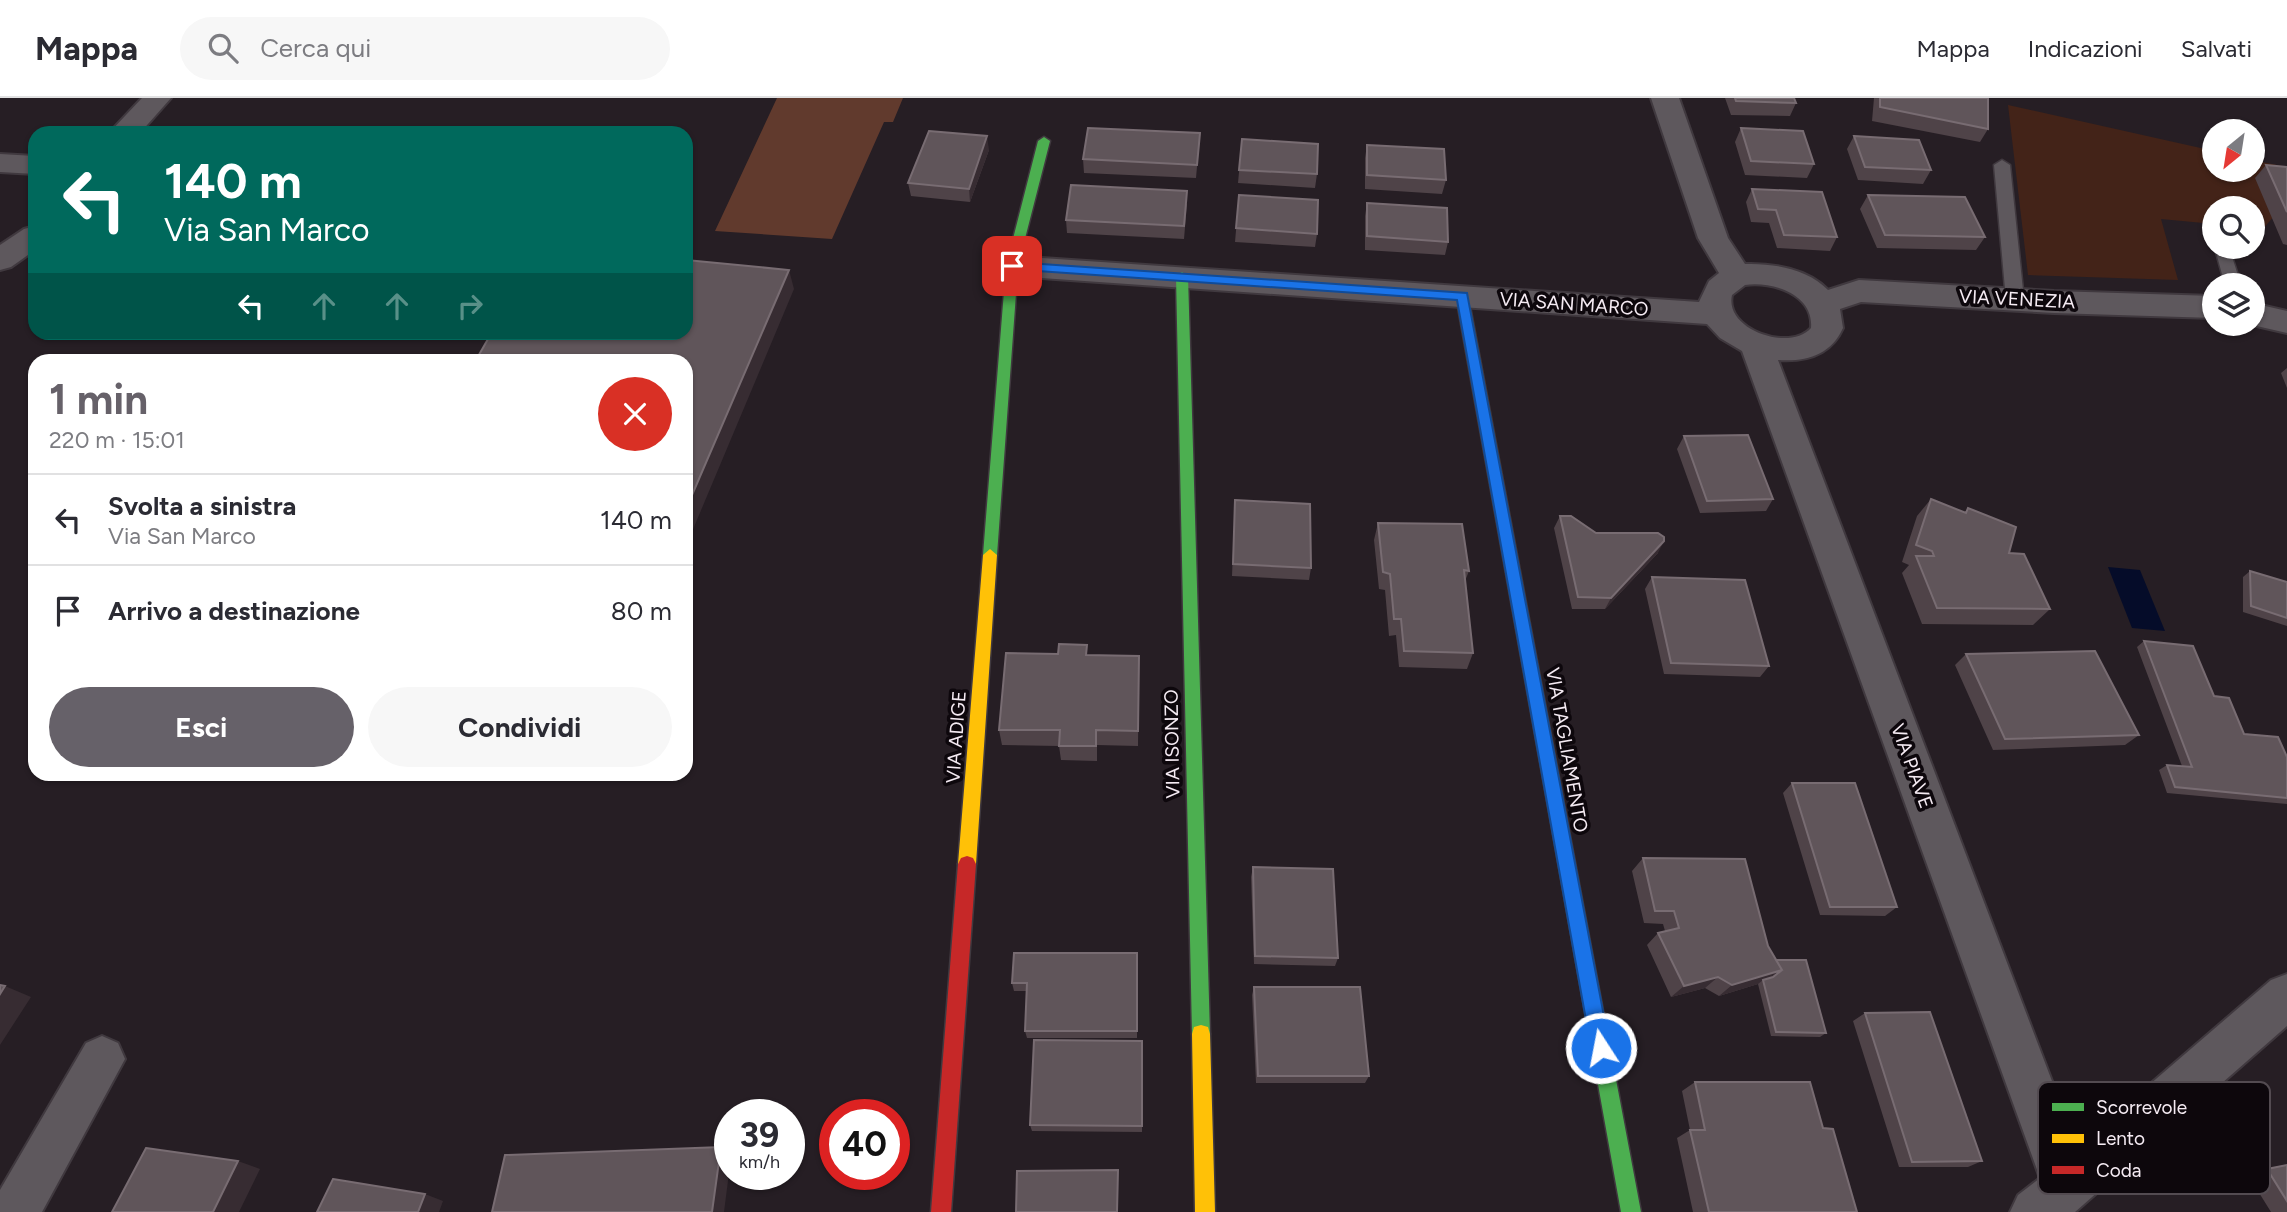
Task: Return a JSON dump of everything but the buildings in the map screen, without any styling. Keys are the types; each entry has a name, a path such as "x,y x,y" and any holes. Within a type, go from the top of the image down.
{"street":[{"path":"131,126 158,98"},
{"path":"1665,98 1713,238 1737,276"},
{"name":"VIA ADIGE","path":"941,1212 1012,266 1044,141"},
{"path":"0,163 28,165"},
{"path":"0,260 28,241"},
{"name":"VIA SAN MARCO","path":"1012,266 1717,314"},
{"path":"1775,275 1795,282 1812,293 1822,304 1828,318 1826,330 1817,341 1802,347 1775,349 1756,344 1727,326 1717,314 1714,305 1716,293 1724,283 1737,276 1775,275"},
{"name":"VIA ISONZO","path":"1182,276 1205,1212"},
{"name":"VIA VENEZIA","path":"1822,304 1859,291 2202,307"},
{"name":"VIA TAGLIAMENTO","path":"1462,296 1631,1212"},
{"path":"2265,317 2287,322"},
{"name":"VIA PIAVE","path":"1756,344 2038,1162"},
{"path":"2188,1082 2287,996"},
{"path":"15,1212 102,1059"}],"lane":[{"path":"2002,165 2015,300"}],"shaded area":[{"path":"777,98 903,98 893,122 884,122 832,239 715,231"},
{"path":"2008,105 2202,148 2202,182 2265,182 2265,163 2287,167 2287,201 2265,227 2265,196 2202,196 2202,223 2161,219 2178,280 2028,275"}],"water":[{"path":"2108,567 2140,570 2165,631 2132,628"}],"traffic: fast":[{"path":"990,555 1012,266 1044,141"},
{"path":"1182,276 1201,1034"},
{"path":"1462,296 1631,1212"}],"traffic: slow":[{"path":"967,864 990,555"},
{"path":"1201,1034 1205,1212"}],"traffic: jam":[{"path":"941,1212 967,864"}],"route":[{"path":"1012,266 1462,296 1601,1048"}]}
